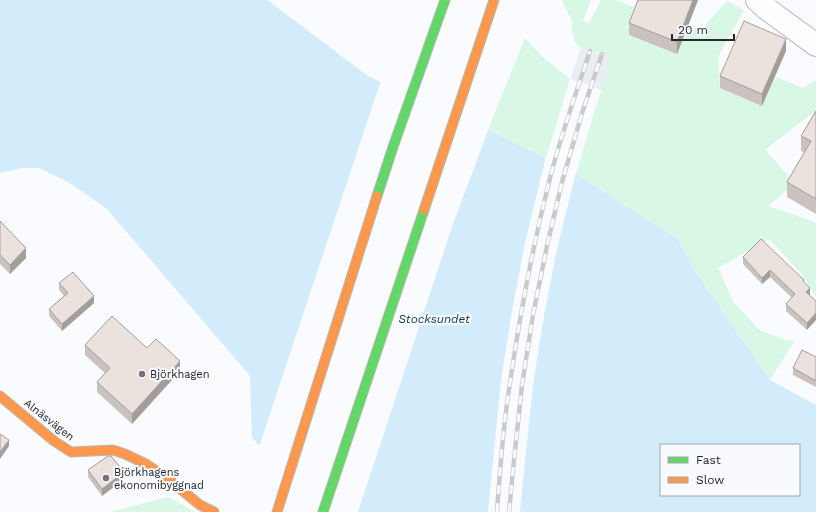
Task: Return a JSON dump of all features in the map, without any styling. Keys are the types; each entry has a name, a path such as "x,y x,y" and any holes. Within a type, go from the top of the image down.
{"main road":[{"path":"277,512 393,147 444,0"},
{"path":"323,512 494,0"},
{"path":"487,21 502,0"},
{"name":"Alnäsvägen","path":"0,396 54,441 71,452 112,450 125,454 146,464 167,478 200,504 214,512"}],"street":[{"path":"757,0 816,45"}],"shaded area":[{"path":"581,48 612,58 602,90 570,79"}],"green space":[{"path":"562,0 591,0 583,21 589,23 601,0 615,0 688,24 700,31 727,1 744,10 718,57 720,88 762,106 776,77 803,88 816,80 816,115 810,115 765,150 795,183 768,206 816,223 816,297 801,273 769,239 718,268 734,303 760,330 788,341 795,340 770,380 697,274 678,239 576,174 612,58 581,48 575,42 572,30 572,21"},
{"path":"525,38 544,58 570,79 546,158 488,130"},
{"path":"168,497 196,512 110,512"}],"water":[{"name":"Stocksundet","path":"0,0 267,0 368,76 546,158 576,174 678,239 697,274 770,380 816,405 816,512 327,512 252,438 250,376 106,208 68,182 39,168 22,168 0,173"}],"pier":[{"path":"381,80 489,128 453,224 358,512 325,512 259,447"},
{"path":"546,156 576,172 557,249 544,316 533,385 520,512 488,512 501,380 512,311 525,243"}],"building":[{"path":"638,0 693,0 677,42 629,23"},
{"path":"744,21 786,39 762,94 720,76"},
{"path":"816,111 816,199 787,182 811,141 801,136"},
{"path":"0,221 26,248 10,265 0,255"},
{"path":"761,239 804,280 803,281 810,288 806,292 816,301 816,313 807,323 786,304 795,294 770,270 762,278 743,257"},
{"path":"73,272 94,296 62,324 49,309 68,293 59,283"},
{"name":"Björkhagen","path":"112,316 147,348 156,339 180,361 132,414 97,382 110,368 85,345"},
{"path":"802,350 816,357 816,381 793,368"},
{"path":"0,434 9,440 0,452"},
{"name":"Björkhagens ekonomibyggnad","path":"108,456 111,456 124,472 102,489 88,470"}],"railway":[{"path":"497,512 502,447 508,399 527,280 554,162 590,51"},
{"path":"509,512 522,385 533,315 547,246 562,182 582,113 602,54"}],"traffic: fast":[{"path":"377,196 445,0"},
{"path":"323,512 424,210"}],"traffic: slow":[{"path":"424,210 494,0"},
{"path":"277,512 377,196"},
{"path":"0,396 54,441 71,452 113,450 125,454 146,464 167,478 200,505 214,512"}],"place":[{"name":"Björkhagen","path":"142,374"},
{"name":"Björkhagens ekonomibyggnad","path":"106,478"}]}
